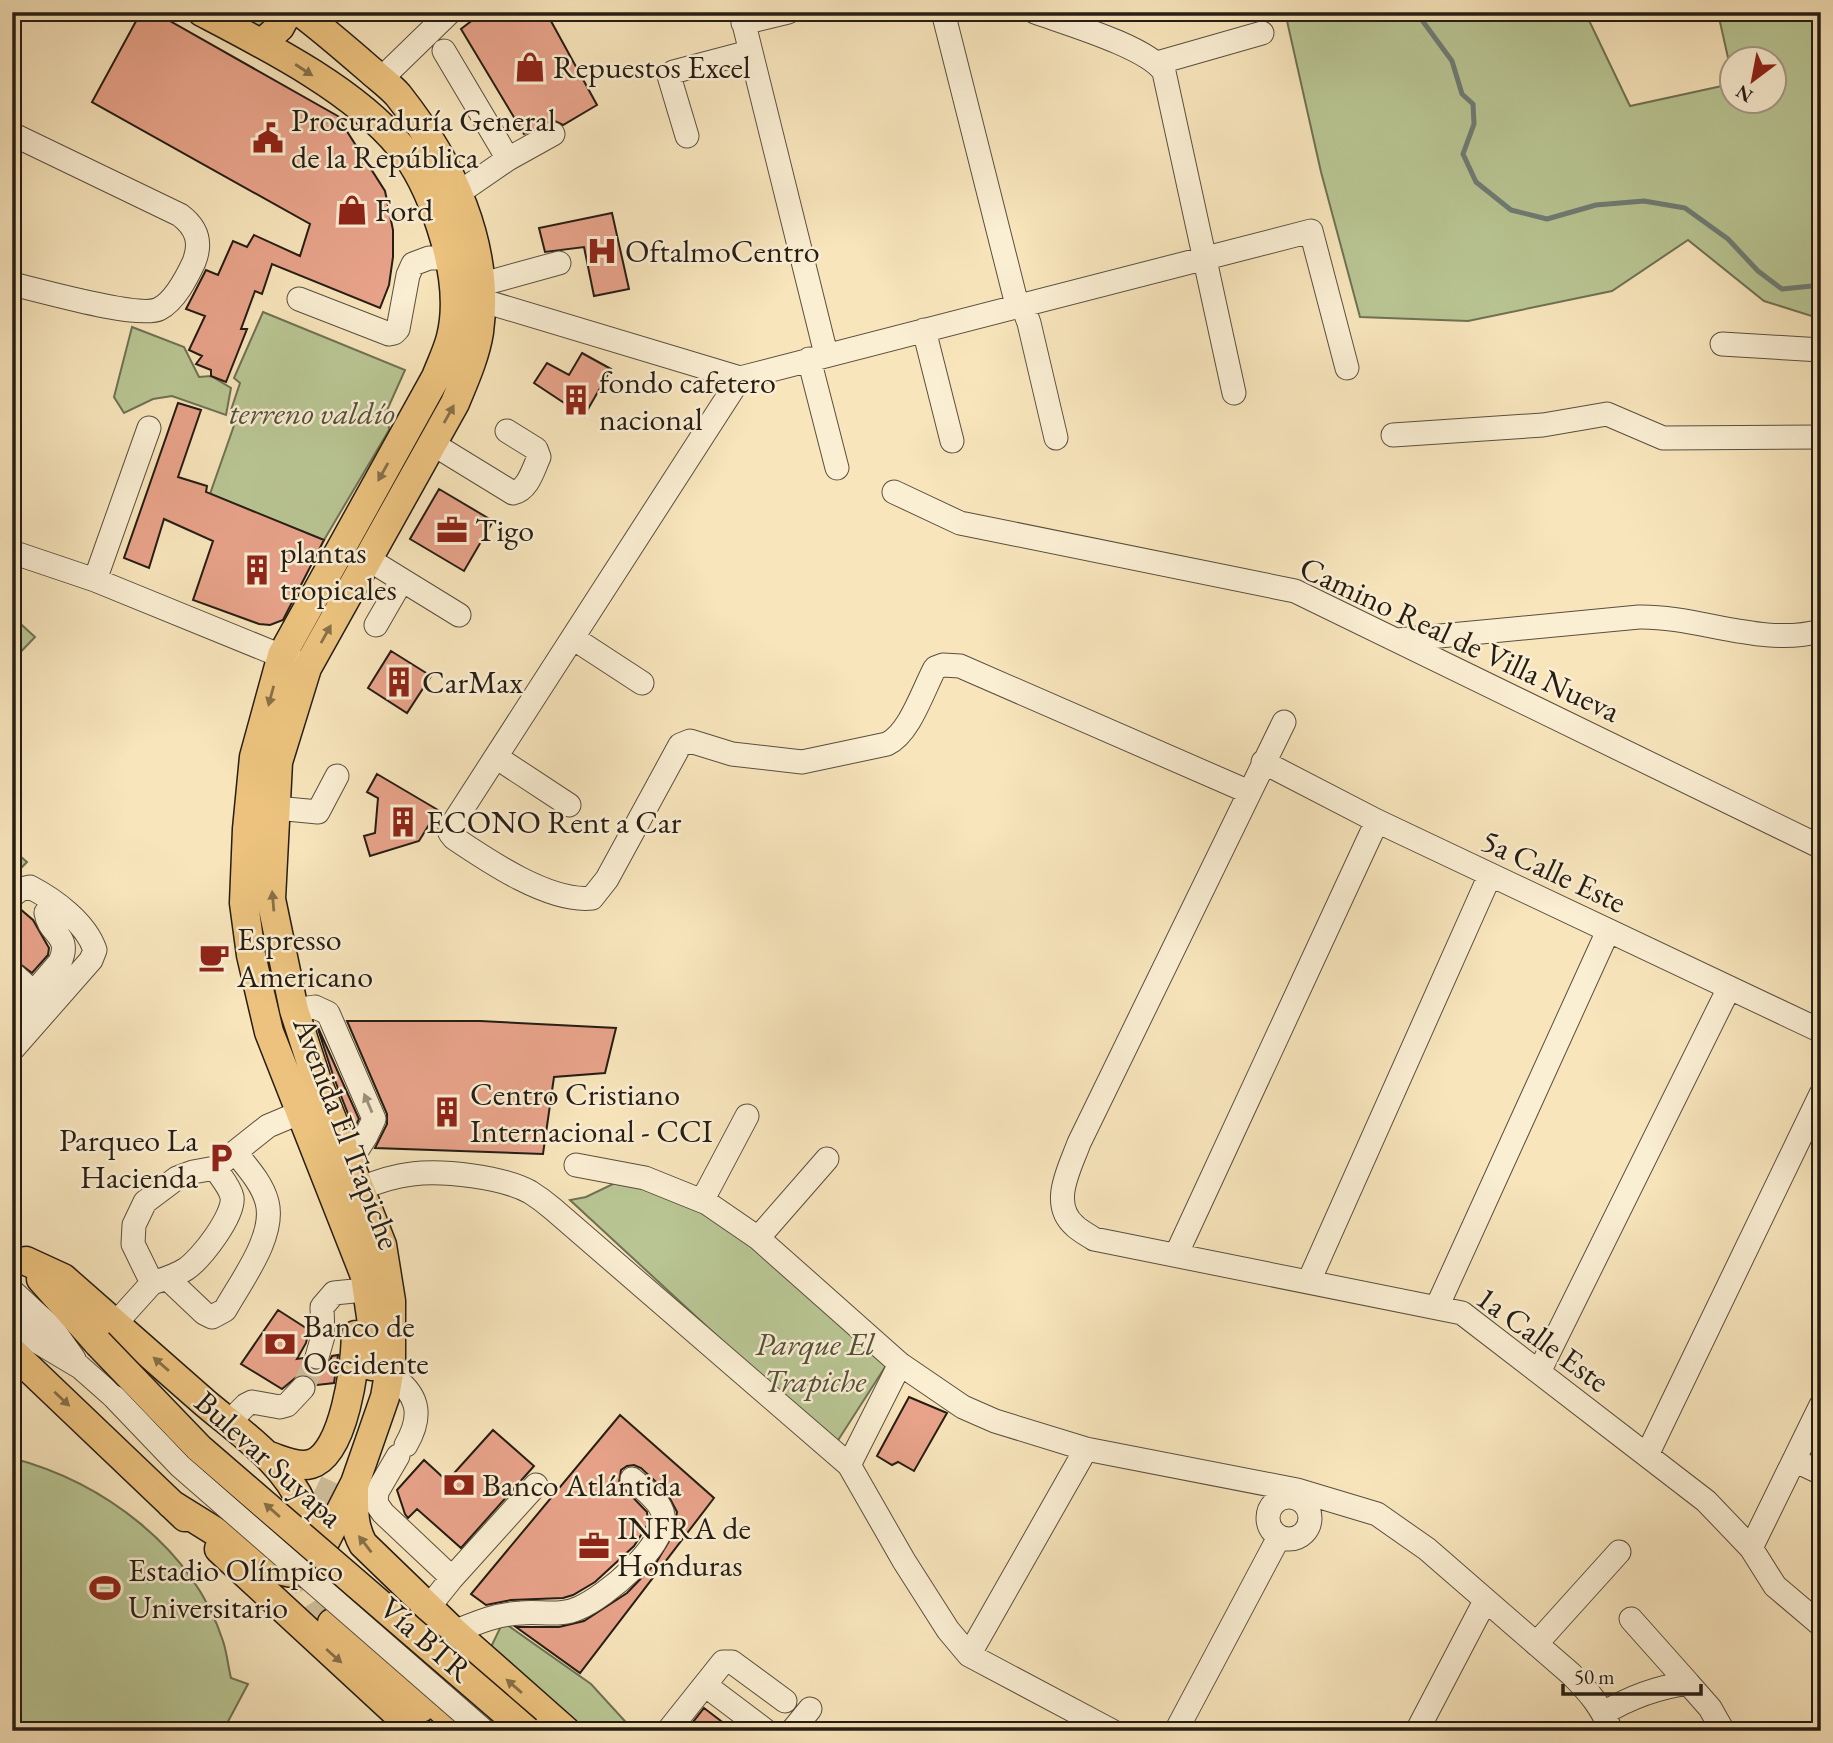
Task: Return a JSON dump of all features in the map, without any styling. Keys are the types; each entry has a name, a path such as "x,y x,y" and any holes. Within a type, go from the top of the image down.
{"main road":[{"name":"Avenida El Trapiche","path":"202,12 262,43 360,106 401,147 431,196 451,258 471,292"},
{"path":"262,43 280,27 288,12"},
{"name":"Avenida El Trapiche","path":"300,12 397,93 460,192 476,247 471,292 479,333 470,368 455,403 307,668 278,762 271,899 294,1010 318,1084 382,1245 391,1301 393,1332 385,1397 373,1434 346,1479"},
{"name":"Avenida El Trapiche","path":"171,1504 288,1574 303,1573 312,1567 346,1479 366,1401 374,1337 365,1276 269,1032 251,955 244,903 247,829 254,757 282,655 436,377 471,292"},
{"path":"269,1032 301,1086 333,1172 339,1181 359,1189"},
{"path":"269,1457 297,1465 309,1465 327,1452 341,1426 351,1389 355,1359 354,1292 340,1214"},
{"name":"Bulevar Suyapa","path":"19,1256 106,1333 199,1448 527,1731"},
{"path":"106,1333 228,1423 269,1457 297,1495 306,1519 306,1532 301,1543 288,1556 262,1560"},
{"path":"12,1352 416,1731"},
{"path":"346,1479 357,1533 363,1544 454,1632 566,1731"},
{"path":"419,1599 385,1589 374,1594 365,1603 360,1614 360,1627 364,1638 466,1731"},
{"path":"332,1623 350,1644 446,1731"}],"street":[{"path":"381,79 450,12"},
{"path":"788,12 742,18 818,356 837,468"},
{"path":"943,12 1019,304 1029,323 1056,438"},
{"path":"1035,12 1112,40 1157,64 1164,72 1234,393"},
{"path":"1157,64 1262,33"},
{"path":"444,51 508,159"},
{"path":"687,136 668,76 673,72 750,52"},
{"path":"12,134 180,215 194,229 197,250 190,270 175,294 165,305 153,310 121,308 12,284"},
{"path":"460,192 508,159 553,134"},
{"path":"471,292 740,378 1019,304 1311,231 1347,368"},
{"path":"299,299 389,334 394,333 398,329 408,275 413,264 429,258 451,258"},
{"path":"471,292 559,264"},
{"path":"924,330 953,441"},
{"path":"1721,344 1821,350"},
{"path":"740,378 450,828 454,838 501,870 527,882 582,900 592,898 607,879 680,745 690,741 732,754 802,762 887,744 896,740 915,710 934,668 943,665 960,666 1249,792 1284,722"},
{"path":"1394,435 1543,425 1607,414 1663,438 1821,437"},
{"path":"95,580 149,428"},
{"path":"433,444 513,493 519,492 524,488 539,457 536,449 507,431"},
{"name":"Camino Real de Villa Nueva","path":"894,492 940,516 960,523 1286,588 1305,595 1821,847"},
{"path":"12,552 95,580 282,655 307,668"},
{"path":"368,559 459,615"},
{"path":"376,625 402,580"},
{"path":"1398,640 1639,617 1662,618 1768,635 1800,635 1821,631"},
{"path":"573,638 642,683"},
{"path":"496,757 569,806"},
{"name":"5a Calle Este","path":"1263,762 1377,821 1821,1031"},
{"path":"276,808 318,812 337,776"},
{"name":"1a Calle Este","path":"1249,792 1079,1143 1062,1186 1063,1206 1073,1225 1094,1239 1462,1313 1706,1501 1751,1548 1775,1586 1821,1625"},
{"path":"1176,1255 1377,821"},
{"path":"1309,1281 1490,875"},
{"path":"12,896 21,889 30,887 49,897 84,930 95,950 87,966 42,1000 13,1015"},
{"path":"12,1050 42,1000 62,956 64,942 46,913 58,906"},
{"path":"1437,1307 1608,931"},
{"path":"62,956 87,966"},
{"path":"12,972 42,1000"},
{"path":"1539,1372 1729,988"},
{"path":"328,993 332,1020"},
{"path":"294,1010 315,1007 328,1013 374,1119 349,1163"},
{"path":"1647,1455 1821,1094"},
{"path":"235,1152 257,1181 267,1200 270,1221 256,1255 225,1310 212,1317 160,1280 133,1244 134,1225 139,1212 156,1192 177,1178 193,1171 215,1168 235,1152 268,1126 299,1113"},
{"path":"702,1201 747,1116"},
{"path":"758,1238 827,1159"},
{"path":"576,1165 645,1178 702,1201 758,1238 900,1364 963,1407 995,1421 1086,1449 1377,1514 1427,1549 1593,1695 1608,1722"},
{"path":"106,1333 160,1280 186,1269 206,1249 227,1218 232,1195 215,1168"},
{"path":"359,1189 387,1178 415,1173 481,1177 507,1182 531,1193 553,1209 849,1465 947,1630 969,1655 1112,1731"},
{"name":"Vía BTR","path":"12,1291 53,1329 80,1367"},
{"path":"317,1357 323,1336 322,1307 334,1293 354,1292"},
{"name":"Vía BTR","path":"12,1317 38,1342 80,1367 114,1397 180,1466 484,1731"},
{"path":"849,1465 900,1364"},
{"path":"389,1374 403,1385 415,1401 415,1424 377,1492 376,1503 383,1513 452,1578"},
{"path":"228,1423 252,1402 280,1407 287,1405 303,1388"},
{"path":"1751,1548 1821,1405"},
{"path":"969,1655 1086,1449"},
{"path":"1794,1460 1821,1473"},
{"path":"454,1632 492,1617 524,1612 552,1614 578,1609 617,1583 642,1558 660,1530 663,1518 663,1511 632,1479"},
{"path":"419,1599 452,1578 536,1485"},
{"path":"1175,1731 1279,1537 1270,1527 1268,1513 1271,1507 1281,1499 1296,1494"},
{"path":"1536,1644 1619,1552"},
{"path":"1417,1731 1485,1601"},
{"path":"1631,1619 1710,1708 1723,1731"},
{"path":"668,1731 723,1662 728,1661 785,1701"},
{"path":"1608,1722 1618,1705 1670,1685 1688,1683"},
{"path":"705,1685 766,1731"},
{"path":"792,1731 810,1709"}],"green space":[{"path":"219,12 276,12 262,35"},
{"path":"1285,12 1585,12 1630,106 1717,87 1717,116 1787,116 1787,46 1725,46 1718,13 1821,12 1821,319 1764,301 1688,240 1612,291 1468,321 1360,317 1321,172"},
{"name":"terreno valdío","path":"263,312 405,370 388,408 389,430 324,540 210,494 237,417 230,413 240,383 234,378"},
{"path":"132,327 184,347 199,377 211,376 231,388 226,415 172,396 153,399 124,413 114,397"},
{"path":"12,616 35,637 12,661"},
{"path":"12,849 27,862 12,877"},
{"name":"Parque El Trapiche","path":"617,1182 643,1186 698,1206 738,1231 887,1364 835,1445 570,1200 586,1197"},
{"name":"Estadio Olímpico Universitario","path":"12,1458 46,1469 111,1502 167,1549 190,1577 209,1607 223,1641 231,1678 248,1684 223,1731 12,1731"},
{"path":"503,1622 591,1684 634,1731 583,1731 490,1649"}],"building":[{"path":"141,12 154,12 343,119 341,122 385,191 393,230 389,285 380,308 272,264 262,294 255,291 241,329 247,329 226,382 211,376 211,370 196,364 202,356 189,350 205,316 186,309 206,270 218,275 233,241 247,247 254,235 300,256 310,224 92,102"},
{"name":"Repuestos Excel","path":"483,12 546,12 597,105 563,125 553,120 524,134 461,29"},
{"name":"OftalmoCentro","path":"612,213 629,289 594,296 584,247 545,252 539,228"},
{"name":"fondo cafetero nacional","path":"582,353 611,369 584,416 534,383 547,363 569,375"},
{"name":"plantas tropicales","path":"178,403 201,410 178,477 207,486 206,492 324,540 283,620 270,625 259,624 193,600 213,541 164,519 149,568 124,558"},
{"name":"Tigo","path":"439,489 493,521 464,571 410,539"},
{"name":"CarMax","path":"391,651 431,676 407,713 368,688"},
{"name":"ECONO Rent a Car","path":"377,774 438,810 419,841 370,856 364,836 375,833 378,798 367,792"},
{"path":"19,908 33,920 49,948 48,955 32,973 12,958 12,910"},
{"name":"Centro Cristiano Internacional - CCI","path":"347,1021 480,1021 616,1028 605,1073 554,1077 543,1154 375,1148 387,1124 387,1114"},
{"path":"316,1023 359,1119 354,1129 334,1078"},
{"name":"Banco de Occidente","path":"278,1310 309,1330 306,1343 297,1359 303,1358 307,1367 314,1371 321,1370 327,1367 332,1356 338,1355 334,1383 317,1385 312,1377 300,1374 282,1389 241,1364"},
{"path":"909,1397 947,1413 914,1471 898,1462 892,1465 877,1456"},
{"name":"INFRA de Honduras","path":"620,1415 714,1498 580,1673 516,1627 559,1627 584,1621 627,1593 656,1563 674,1533 677,1512 666,1491 641,1468 634,1465 621,1470 619,1483 647,1512 648,1524 634,1546 595,1582 563,1598 511,1600 486,1605 471,1594"},
{"name":"Banco Atlántida","path":"493,1430 534,1466 461,1548 417,1509 408,1518 397,1490 424,1460 447,1481"},
{"path":"704,1708 734,1731 686,1731"}],"waterway":[{"path":"1416,12 1452,61 1462,94 1473,104 1474,124 1463,154 1476,182 1511,210 1547,219 1596,205 1644,201 1685,208 1728,239 1758,271 1782,289 1812,286 1821,289"}],"tunnel":[{"path":"303,1388 317,1357"},
{"path":"332,1623 310,1592 305,1567 314,1526 338,1474"}],"place":[{"name":"Repuestos Excel","path":"530,67"},
{"name":"Procuraduría General de la República","path":"268,138"},
{"name":"Ford","path":"352,210"},
{"name":"OftalmoCentro","path":"602,251"},
{"name":"fondo cafetero nacional","path":"576,400"},
{"name":"Tigo","path":"452,530"},
{"name":"plantas tropicales","path":"257,570"},
{"name":"CarMax","path":"399,682"},
{"name":"ECONO Rent a Car","path":"403,822"},
{"name":"Espresso Americano","path":"214,957"},
{"name":"Centro Cristiano Internacional - CCI","path":"447,1112"},
{"name":"Parqueo La Hacienda","path":"221,1158"},
{"name":"Banco de Occidente","path":"280,1344"},
{"name":"Banco Atlántida","path":"459,1485"},
{"name":"INFRA de Honduras","path":"594,1546"},
{"name":"Estadio Olímpico Universitario","path":"105,1588"}]}
